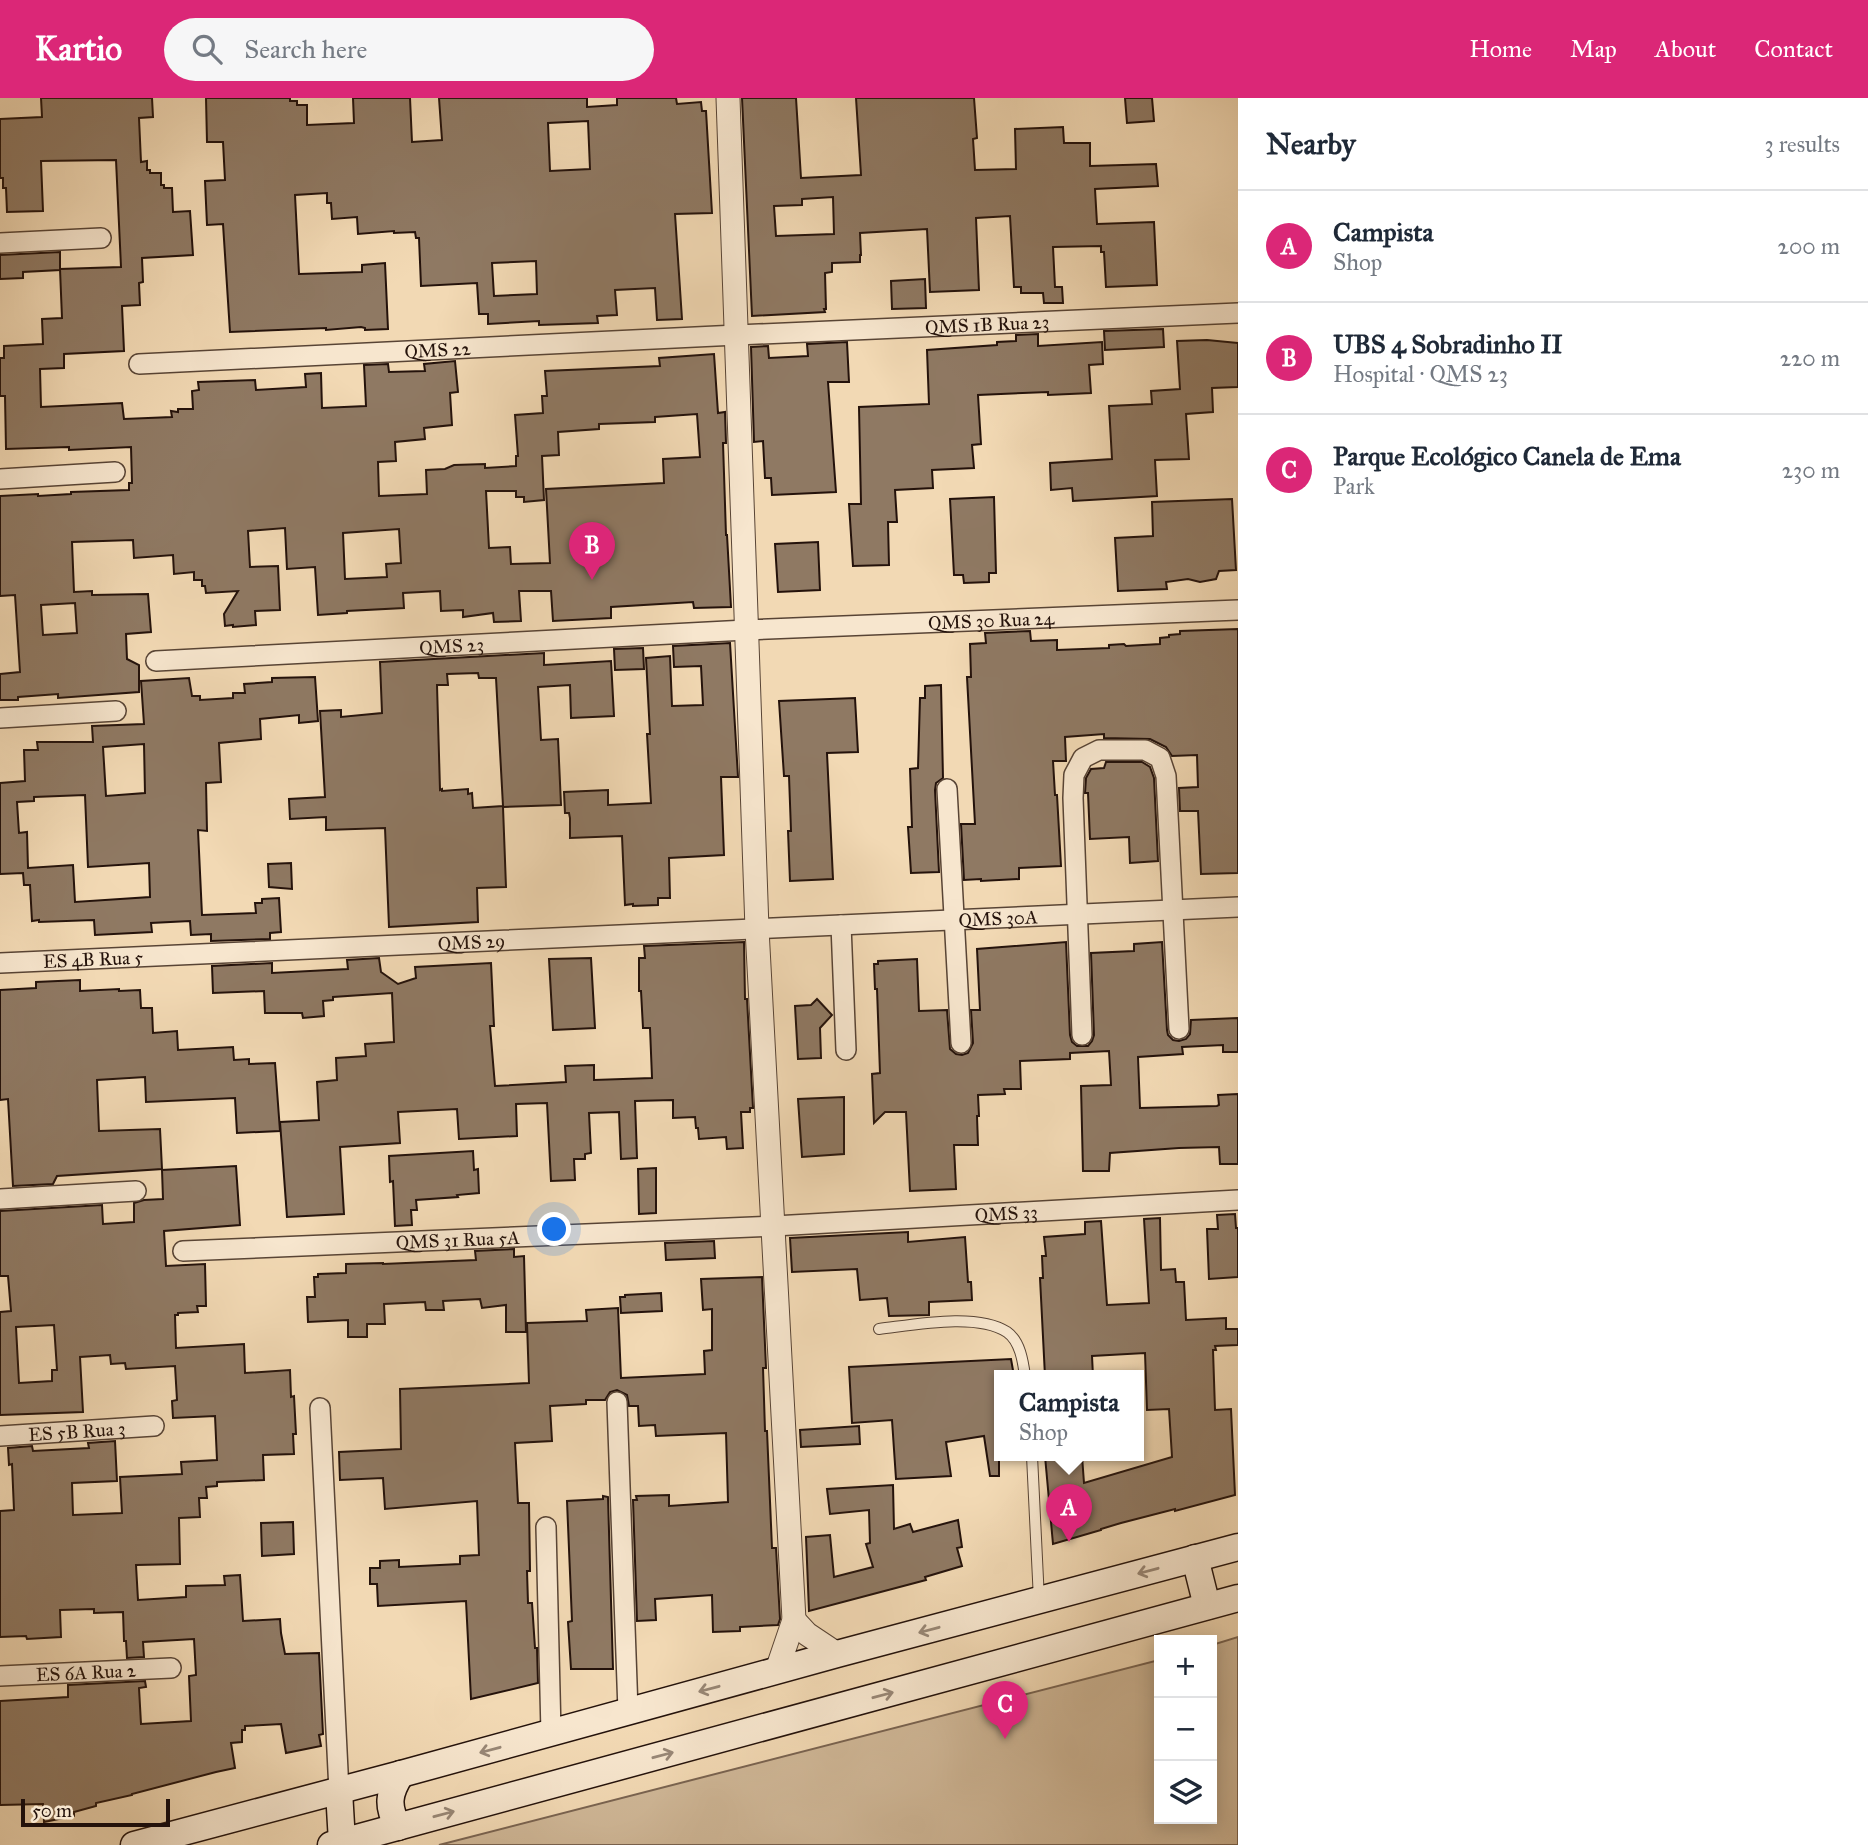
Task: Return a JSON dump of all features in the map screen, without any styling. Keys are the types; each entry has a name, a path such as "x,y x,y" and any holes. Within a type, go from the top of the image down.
{"main road":[{"path":"134,1845 1238,1547"},
{"path":"1195,1558 1207,1606"},
{"path":"339,1791 336,1844 1238,1598"},
{"path":"398,1827 393,1818 390,1800 401,1774"}],"street":[{"path":"728,98 757,929 794,1620 778,1670"},
{"path":"0,243 101,238"},
{"name":"QMS 1B Rua 23","path":"737,335 1238,313"},
{"name":"QMS 22","path":"139,364 737,335"},
{"path":"0,480 115,472"},
{"name":"QMS 30 Rua 24","path":"746,630 1238,610"},
{"name":"QMS 23","path":"156,661 746,630"},
{"path":"0,718 116,712"},
{"path":"1082,1035 1074,775 1083,758 1099,750 1145,750 1160,758 1166,776 1179,1029"},
{"path":"947,789 961,1043"},
{"name":"QMS 30A","path":"757,929 1238,907"},
{"path":"841,925 846,1050"},
{"name":"QMS 29","path":"186,955 757,929"},
{"name":"ES 4B Rua 5","path":"0,963 186,955"},
{"path":"0,1199 136,1191"},
{"name":"QMS 33","path":"774,1226 1238,1200"},
{"name":"QMS 31 Rua 5A","path":"183,1251 774,1226"},
{"path":"617,1402 628,1711"},
{"path":"320,1408 339,1791"},
{"name":"ES 5B Rua 3","path":"0,1436 154,1426"},
{"path":"546,1527 551,1733"},
{"path":"794,1620 807,1634 837,1654"},
{"name":"ES 6A Rua 2","path":"0,1676 171,1668"}],"lane":[{"path":"878,1329 953,1321 988,1323 1008,1332 1019,1346 1024,1370"},
{"path":"1032,1461 1039,1601"}],"shaded area":[{"path":"1238,1637 1238,1845 439,1845 1154,1661 1154,1824 1217,1824 1217,1643"}],"building":[{"path":"41,98 152,98 153,117 139,118 141,162 147,161 147,170 150,170 150,173 161,173 161,185 164,185 164,188 172,188 173,212 190,211 193,255 142,258 140,305 122,306 124,351 64,354 64,368 40,369 41,407 122,403 124,419 172,417 171,411 193,409 192,391 199,390 198,382 255,380 256,390 306,387 305,374 321,373 322,408 366,406 364,365 388,364 389,372 425,371 424,364 455,361 458,392 450,393 452,425 424,428 425,439 395,442 396,461 378,462 379,496 427,494 426,470 445,469 454,465 485,464 485,468 516,466 518,456 515,415 543,413 542,396 547,396 545,371 660,366 659,358 714,354 718,413 725,412 726,443 723,443 731,607 694,608 693,602 611,607 611,618 553,621 551,591 519,591 521,621 494,622 493,613 463,617 463,610 441,611 440,591 403,593 404,608 318,615 315,567 287,569 285,528 248,531 250,567 278,566 280,610 255,611 256,625 233,627 225,626 224,614 238,591 206,593 202,580 194,580 194,572 174,574 173,555 134,558 133,540 72,542 74,592 92,591 92,595 148,594 151,632 126,634 127,659 139,665 139,692 58,698 58,694 0,700 0,674 20,672 15,595 0,596 0,496 129,490 129,483 132,483 131,447 6,449 5,396 0,396 0,358 4,358 4,346 43,344 42,319 62,318 60,269 121,267 116,160 41,161 43,211 7,212 6,188 3,188 3,178 0,178 0,119 42,117","holes":["697,414 700,457 663,459 664,483 546,489 550,563 511,564 510,547 489,548 486,491 516,491 516,497 524,497 524,502 544,500 542,456 559,455 558,432 599,429 599,424 655,422 655,417","399,529 401,563 386,564 387,577 345,579 343,533","75,603 77,633 43,635 41,605"]},
{"path":"206,98 290,98 290,101 297,101 297,105 307,105 307,125 354,123 353,98 410,98 412,142 442,140 439,98 587,98 587,107 617,105 617,98 676,98 677,104 701,102 702,111 706,111 712,213 675,214 682,319 657,320 655,288 615,290 617,315 597,316 598,323 539,325 539,321 488,324 488,314 479,314 477,283 421,286 419,238 416,238 415,232 358,234 357,217 332,219 327,193 295,195 299,274 362,272 362,265 385,263 388,329 365,330 361,327 230,332 223,224 207,225 205,181 225,180 223,142 207,142","holes":["588,121 590,169 550,171 548,123","536,261 537,294 494,296 492,263"]},
{"path":"742,98 796,98 801,178 861,175 856,98 974,98 977,138 973,139 975,170 1016,169 1015,129 1063,127 1064,143 1090,143 1090,166 1156,164 1158,186 1095,189 1097,224 1154,222 1157,285 1106,287 1104,252 1101,252 1101,246 1053,247 1055,287 1062,287 1063,303 1044,303 1043,293 1021,293 1021,287 1014,287 1010,216 976,218 979,290 930,292 927,229 860,233 860,262 832,263 832,272 825,273 825,312 752,316","holes":["833,197 834,234 776,236 774,206 802,205 802,199"]},
{"path":"1125,98 1152,98 1154,121 1127,123"},
{"path":"60,252 60,270 23,272 23,278 0,279 0,255"},
{"path":"925,279 926,308 892,309 891,281"},
{"path":"1163,329 1164,347 1105,350 1104,331"},
{"path":"1038,334 1038,346 1102,342 1103,364 1089,365 1091,393 978,395 981,444 972,445 974,468 932,470 933,488 895,490 897,522 888,522 889,565 853,566 849,504 861,504 859,407 929,404 927,350 997,345 997,342 1016,341 1016,335"},
{"path":"1177,341 1238,343 1238,387 1212,388 1213,412 1186,414 1189,459 1155,460 1157,496 1073,501 1072,488 1051,490 1050,463 1112,459 1109,406 1152,404 1151,391 1180,389"},
{"path":"847,342 849,382 828,382 836,492 772,495 771,478 765,478 763,441 754,442 751,347 768,346 769,358 808,356 807,344"},
{"path":"994,497 996,573 989,573 989,582 964,583 963,575 954,575 950,499"},
{"path":"1232,499 1236,570 1219,571 1216,579 1200,582 1188,579 1166,582 1167,589 1118,591 1115,538 1153,536 1152,502"},
{"path":"818,542 820,590 778,592 775,544"},
{"path":"1238,629 1238,873 1201,874 1198,811 1180,811 1179,788 1198,787 1197,755 1172,756 1166,747 1150,739 1104,738 1104,734 1065,737 1066,761 1053,761 1061,866 1019,868 1019,879 964,880 961,824 975,824 967,677 971,677 970,644 986,643 985,633 1030,631 1031,641 1057,640 1057,650 1109,648 1109,645 1160,644 1160,638 1180,634 1180,631"},
{"path":"730,643 738,777 721,777 724,855 669,858 670,898 658,898 658,905 625,905 622,836 570,838 570,818 569,813 565,813 564,792 608,790 608,805 651,803 646,658 670,656 672,706 703,705 701,666 674,667 673,646"},
{"path":"643,648 644,669 615,670 614,649"},
{"path":"544,653 544,665 611,661 614,716 571,718 570,685 538,687 541,740 558,739 561,805 503,807 506,887 477,888 478,922 389,927 385,828 326,830 326,817 290,819 289,799 325,797 320,711 341,710 341,717 382,713 380,662","holes":["478,673 479,678 496,678 503,806 473,808 472,793 468,794 468,789 440,790 437,685 448,685 447,674"]},
{"path":"315,677 318,721 299,723 299,715 260,719 261,739 219,743 221,782 206,783 207,831 198,830 202,915 256,913 255,903 262,903 262,899 279,898 281,932 270,933 270,939 211,941 211,934 191,935 190,921 151,923 152,932 95,935 94,920 32,921 30,885 24,885 23,873 0,874 0,783 25,781 24,750 38,750 37,742 93,742 92,726 144,724 141,681 189,678 192,696 200,696 200,700 233,698 233,693 245,693 244,684 272,682 272,678","holes":["144,744 145,793 106,796 103,747","85,795 88,867 149,863 150,897 75,902 73,865 28,868 27,832 19,833 17,802 34,801 34,797"]},
{"path":"941,685 943,778 936,783 935,790 939,872 911,873 908,827 912,827 910,769 918,768 920,698 925,698 925,686"},
{"path":"855,698 858,752 827,753 833,879 790,881 789,776 784,776 779,701"},
{"path":"1106,762 1142,762 1150,767 1154,778 1158,861 1130,863 1129,837 1090,839 1086,778 1091,769 1104,768"},
{"path":"291,863 292,889 269,887 268,864"},
{"path":"744,942 753,1108 750,1108 750,1112 741,1112 743,1148 727,1149 726,1137 699,1139 695,1117 673,1118 673,1100 635,1101 637,1158 621,1159 619,1112 589,1113 591,1153 585,1154 585,1159 574,1159 575,1180 551,1181 547,1103 516,1104 517,1136 459,1139 457,1109 398,1112 400,1143 340,1147 344,1214 287,1217 280,1122 319,1120 317,1082 337,1080 336,1058 366,1056 365,1044 394,1042 392,993 333,997 333,1000 323,1001 324,1016 303,1018 302,1013 265,1013 264,991 213,993 212,966 272,963 272,973 348,969 347,960 379,958 381,972 398,984 416,978 415,967 491,963 494,1026 490,1026 495,1086 566,1082 565,1066 594,1065 594,1080 652,1078 650,1028 643,1028 639,991 639,958 645,958 644,946"},
{"path":"1066,942 1070,1035 1077,1046 1088,1046 1094,1035 1091,953 1134,951 1134,944 1162,942 1167,1030 1173,1040 1186,1039 1190,1034 1191,1020 1238,1018 1238,1052 1223,1052 1223,1045 1182,1047 1183,1054 1138,1057 1140,1108 1217,1106 1218,1095 1238,1094 1238,1164 1220,1164 1219,1147 1179,1148 1110,1153 1109,1171 1083,1171 1081,1086 1111,1085 1109,1051 1070,1053 1070,1059 1020,1061 1021,1089 1004,1089 1005,1094 978,1095 978,1145 954,1145 956,1189 910,1191 906,1112 885,1112 874,1123 872,1074 880,1073 874,964 878,964 878,961 917,959 919,1011 947,1010 950,1049 962,1055 968,1053 973,1043 971,1010 980,1010 977,949"},
{"path":"591,958 595,1028 553,1030 549,959"},
{"path":"80,980 80,991 140,990 141,1008 152,1008 153,1033 177,1031 178,1050 233,1047 234,1060 249,1059 249,1064 275,1063 280,1131 237,1133 235,1098 146,1102 145,1077 97,1080 99,1131 160,1129 162,1169 57,1176 53,1184 13,1186 8,1099 0,1100 0,990 36,988 36,982"},
{"path":"817,999 832,1015 820,1028 821,1058 798,1059 795,1006 811,1005"},
{"path":"844,1097 844,1154 802,1157 798,1099"},
{"path":"473,1151 474,1170 478,1169 479,1193 416,1200 417,1210 411,1210 412,1225 395,1226 389,1156"},
{"path":"236,1166 240,1225 164,1231 166,1266 205,1264 206,1306 197,1306 198,1312 175,1315 176,1348 244,1344 245,1373 290,1370 296,1434 293,1434 294,1454 263,1455 264,1480 217,1482 217,1486 206,1487 207,1498 199,1498 200,1517 179,1518 180,1564 136,1565 138,1600 186,1597 186,1586 225,1585 224,1576 240,1575 243,1621 280,1619 285,1654 319,1653 323,1734 319,1735 321,1746 286,1753 281,1724 245,1726 245,1730 242,1730 242,1742 231,1743 235,1768 96,1803 96,1806 74,1812 74,1816 44,1822 43,1804 0,1805 0,1701 68,1697 68,1685 145,1681 146,1687 139,1688 141,1724 191,1721 189,1676 196,1675 194,1639 143,1642 144,1657 127,1658 123,1612 94,1613 94,1609 60,1610 61,1637 0,1637 0,1511 14,1510 12,1464 9,1465 8,1448 32,1446 33,1451 89,1448 88,1443 115,1441 117,1481 72,1483 73,1515 122,1513 120,1477 182,1474 181,1462 217,1460 215,1416 173,1418 172,1401 177,1400 175,1366 126,1369 125,1363 111,1364 110,1355 80,1357 83,1412 0,1415 0,1312 11,1311 8,1276 0,1276 0,1211 102,1205 103,1224 134,1222 134,1203 163,1199 162,1170","holes":["54,1325 57,1370 52,1370 52,1381 19,1383 16,1327"]},
{"path":"656,1168 656,1213 639,1214 638,1169"},
{"path":"1235,1214 1238,1228 1238,1277 1209,1279 1207,1229 1218,1229 1217,1215"},
{"path":"1160,1218 1161,1270 1175,1269 1176,1282 1184,1282 1186,1320 1226,1318 1226,1329 1238,1329 1238,1345 1215,1346 1216,1350 1213,1350 1215,1410 1231,1409 1235,1495 1121,1523 1053,1544 1045,1461 1082,1461 1084,1483 1172,1457 1169,1409 1147,1410 1145,1353 1092,1356 1093,1370 1045,1370 1040,1278 1043,1278 1042,1256 1046,1256 1044,1237 1085,1234 1085,1222 1101,1221 1107,1305 1149,1303 1144,1219"},
{"path":"908,1232 908,1242 965,1237 972,1300 929,1302 929,1315 889,1316 887,1298 860,1300 857,1269 792,1272 790,1238"},
{"path":"714,1241 715,1258 666,1260 665,1243"},
{"path":"514,1249 514,1257 524,1256 526,1332 506,1332 506,1305 482,1308 480,1299 443,1301 444,1310 426,1310 425,1302 384,1304 385,1324 367,1324 367,1337 348,1337 348,1320 308,1322 307,1297 315,1297 314,1277 318,1277 318,1274 346,1273 346,1264 476,1260 475,1251"},
{"path":"762,1277 766,1368 763,1368 765,1431 772,1548 776,1548 780,1619 778,1625 713,1632 712,1595 655,1599 656,1620 637,1621 633,1500 637,1500 636,1496 669,1495 669,1506 728,1502 726,1433 656,1436 655,1425 639,1426 638,1406 629,1406 627,1395 617,1390 610,1392 605,1400 550,1406 552,1441 515,1443 518,1503 529,1503 528,1603 532,1603 538,1683 471,1699 466,1601 378,1606 377,1584 370,1584 370,1568 380,1568 380,1561 399,1560 399,1567 460,1564 460,1556 479,1555 477,1501 385,1509 383,1478 340,1480 339,1452 401,1449 400,1389 529,1383 527,1323 587,1321 586,1310 618,1308 621,1378 705,1374 704,1351 712,1350 712,1309 703,1310 701,1279"},
{"path":"661,1293 662,1311 621,1313 620,1297"},
{"path":"1011,1359 1013,1370 994,1370 994,1461 999,1461 999,1476 990,1476 984,1436 946,1442 951,1476 896,1479 892,1420 852,1423 849,1367"},
{"path":"859,1426 860,1444 801,1447 800,1430"},
{"path":"893,1485 894,1529 910,1524 913,1532 958,1520 962,1547 957,1548 962,1566 925,1577 926,1580 809,1611 806,1537 830,1535 834,1577 873,1567 866,1544 870,1543 869,1510 830,1514 827,1489"},
{"path":"603,1496 608,1497 613,1669 571,1669 568,1622 572,1621 567,1501 603,1499"},
{"path":"293,1522 294,1554 262,1556 261,1523"}],"place":[{"name":"UBS 4 Sobradinho II","path":"592,580"},
{"name":"Campista","path":"1069,1542"},
{"name":"Parque Ecológico Canela de Ema","path":"1005,1739"}]}
